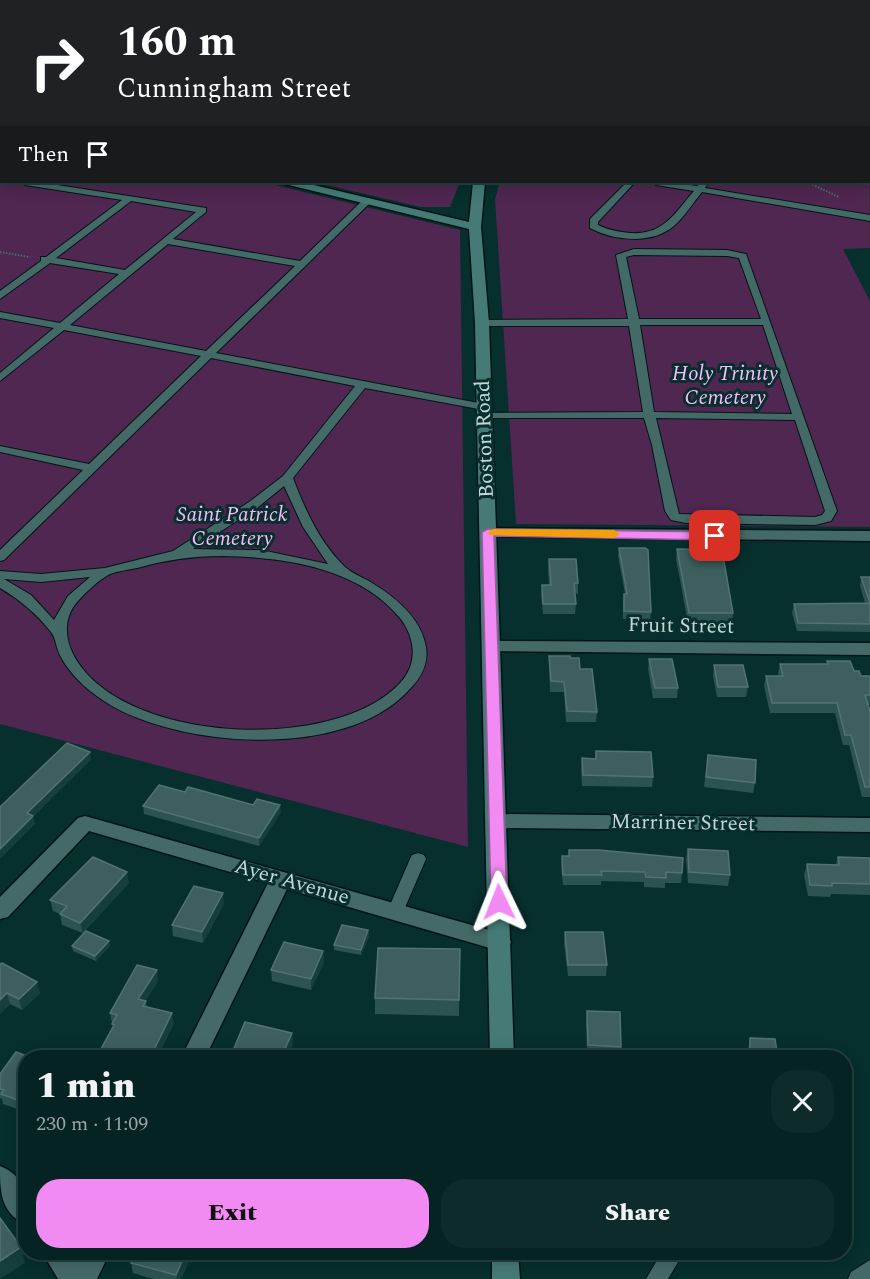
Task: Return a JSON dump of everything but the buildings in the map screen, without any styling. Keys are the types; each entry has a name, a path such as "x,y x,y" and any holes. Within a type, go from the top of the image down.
{"main road":[{"path":"293,183 475,227"},
{"name":"Boston Road","path":"479,183 475,227 482,323 502,1050"},
{"path":"505,1260 506,1279"}],"street":[{"path":"488,532 731,537 870,536"},
{"name":"Fruit Street","path":"491,646 870,650"},
{"name":"Marriner Street","path":"496,821 870,825"},
{"name":"Ayer Avenue","path":"0,911 85,823 500,942"},
{"path":"197,1050 282,879"},
{"path":"0,1177 18,1201"},
{"path":"61,1260 74,1279"},
{"path":"83,1279 93,1260"}],"lane":[{"path":"0,378 203,210 32,183"},
{"path":"630,183 593,221 593,226 633,237 659,234 667,228 703,185"},
{"path":"672,183 703,185 870,218"},
{"path":"0,296 44,259 130,198"},
{"path":"0,557 367,201"},
{"path":"167,241 302,264"},
{"path":"634,252 742,255 831,511 827,518 721,520 675,517 671,511 658,445 649,415 634,322 621,255 634,252"},
{"path":"44,259 128,273"},
{"path":"0,315 362,384 484,411 800,417"},
{"path":"482,323 767,322"},
{"path":"177,554 253,505 287,478 362,384"},
{"path":"0,449 92,468"},
{"path":"287,478 297,506 312,533 343,572"},
{"path":"0,575 41,578 105,572 177,554 236,551 293,557 343,572 372,588 395,605 411,623 419,642 420,664 399,693 374,711 348,722 310,729 257,734 216,733 168,724 135,712 102,694 82,677 63,651 59,632 65,608 105,572"},
{"path":"0,582 26,598 59,632"},
{"path":"395,912 418,859"},
{"path":"656,1279 669,1260"},
{"path":"858,1279 870,1269"}],"path":[{"path":"0,252 44,259"}],"green space":[{"name":"Saint Patrick Cemetery","path":"0,183 267,183 460,230 468,847 0,724"},
{"path":"318,183 460,183 450,207 421,207"},
{"name":"Holy Trinity Cemetery","path":"500,183 870,183 870,248 843,249 870,301 870,527 516,524 495,199"}],"slow traffic":[{"path":"494,533 614,534"}],"route":[{"path":"499,902 488,532 715,536"}]}
